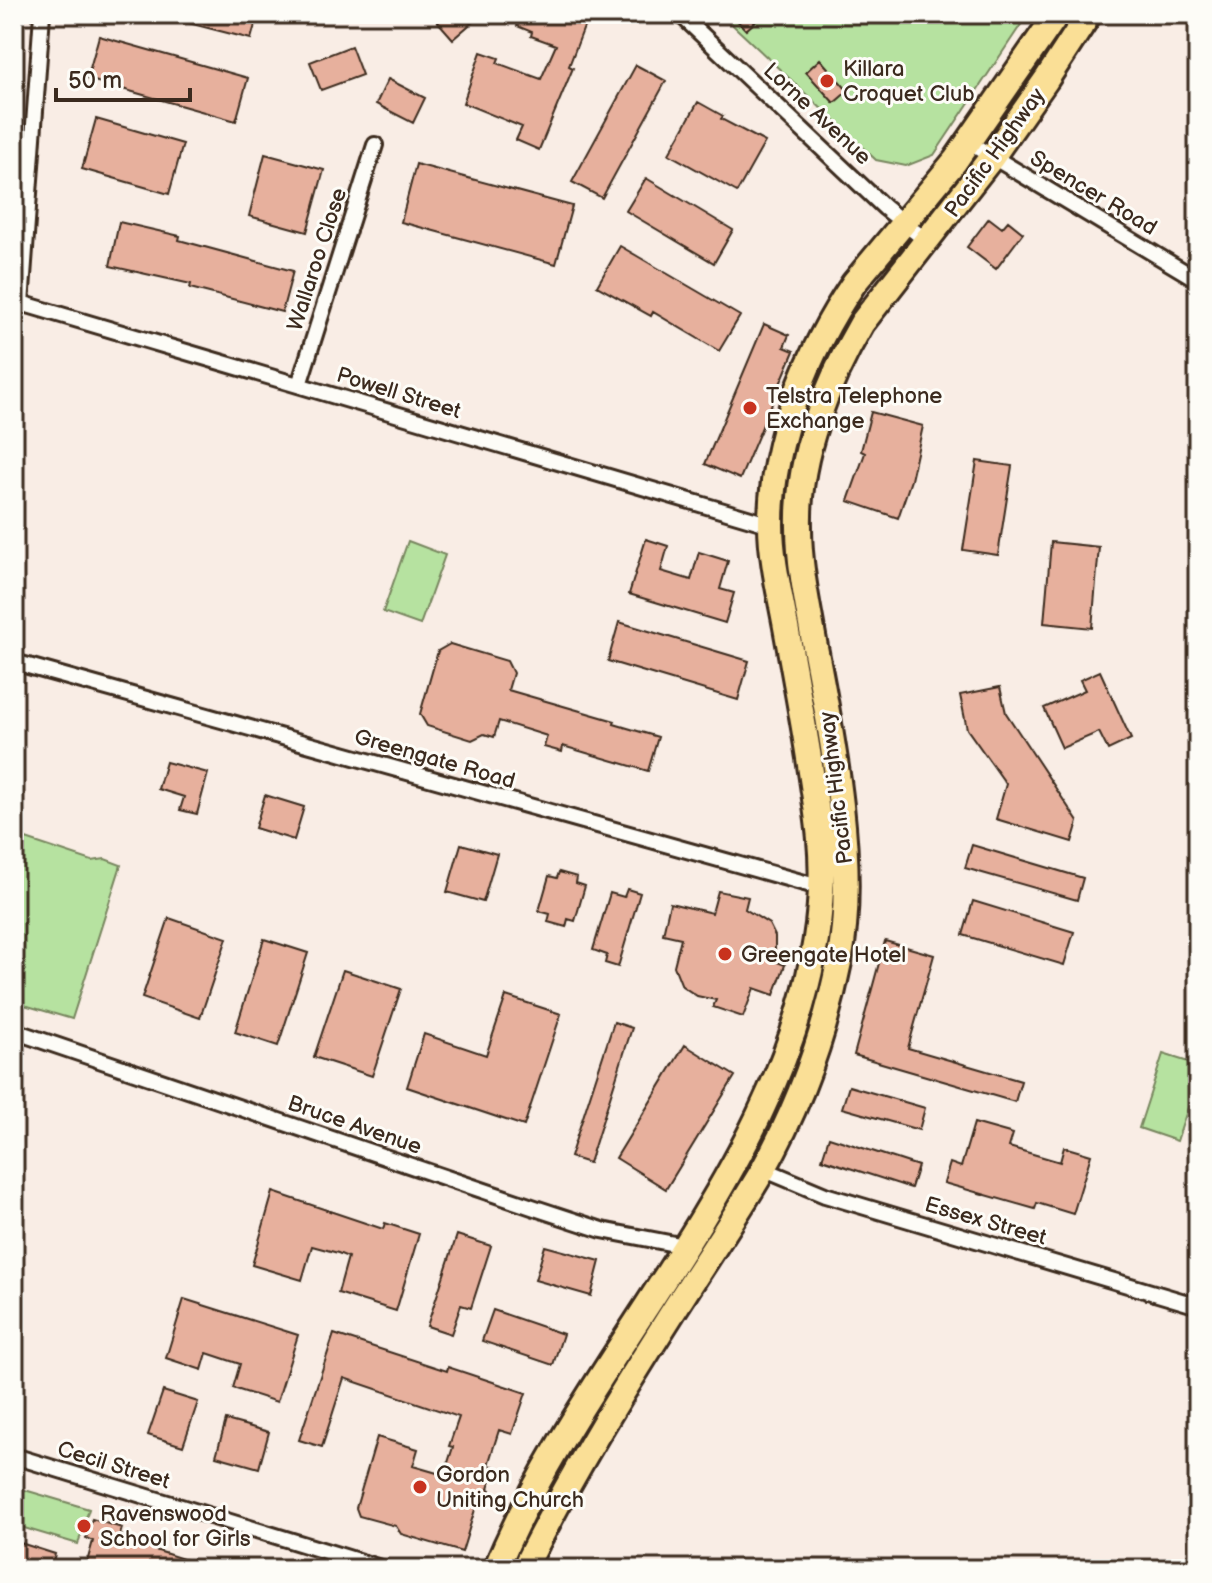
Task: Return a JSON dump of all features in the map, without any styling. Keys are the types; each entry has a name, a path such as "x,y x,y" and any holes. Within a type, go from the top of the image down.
{"highway":[{"name":"Pacific Highway","path":"524,1569 594,1438 763,1169 792,1113 828,1014 840,957 834,890 779,591 771,525 776,473 787,429 817,349 840,304 968,142 1057,14"},
{"name":"Pacific Highway","path":"496,1569 513,1529 571,1423 685,1246 766,1101 788,1044 834,890 837,784 798,524 802,482 812,437 850,344 877,303 992,157 1089,14"}],"street":[{"path":"18,302 42,14"},
{"name":"Lorne Avenue","path":"680,14 904,224 928,242"},
{"name":"Spencer Road","path":"968,142 1198,280"},
{"name":"Wallaroo Close","path":"299,385 375,145"},
{"name":"Powell Street","path":"18,302 771,525"},
{"name":"Greengate Road","path":"14,662 834,890"},
{"name":"Bruce Avenue","path":"14,1031 602,1230 685,1246"},
{"name":"Essex Street","path":"763,1169 825,1195 1198,1306"},
{"name":"Cecil Street","path":"14,1456 384,1569"}],"green space":[{"path":"721,14 1028,14 934,155 906,166 876,160"},
{"path":"408,541 445,555 420,625 383,612"},
{"path":"14,835 92,861 105,859 121,865 72,1019 14,1002"},
{"path":"1163,1054 1198,1065 1198,1077 1177,1141 1139,1128"},
{"path":"18,1488 89,1509 78,1544 14,1525 14,1490"}],"building":[{"path":"174,14 258,14 251,39 173,19"},
{"path":"431,14 482,14 453,39"},
{"path":"522,14 589,14 569,66 573,68 539,150 516,140 522,127 463,103 481,52 499,58 497,63 541,79 556,45 531,36 532,32 517,26"},
{"path":"731,14 764,14 746,30"},
{"path":"99,36 248,78 236,121 87,79"},
{"path":"351,46 362,75 321,90 310,62"},
{"name":"Killara Croquet Club","path":"820,59 848,91 834,103 806,72"},
{"path":"636,65 666,81 602,198 572,182"},
{"path":"388,79 425,98 413,123 376,104"},
{"path":"698,102 723,116 721,119 765,142 737,192 669,154"},
{"path":"96,119 183,144 169,194 82,169"},
{"path":"265,154 324,170 307,232 249,216"},
{"path":"416,164 572,206 556,264 401,222"},
{"path":"646,178 733,230 714,263 626,211"},
{"path":"989,218 1002,228 1008,221 1023,233 996,269 967,247"},
{"path":"119,222 180,236 179,240 293,271 282,312 190,288 191,284 110,266"},
{"path":"620,246 740,316 719,351 653,312 651,316 597,286"},
{"name":"Telstra Telephone Exchange","path":"764,324 789,335 784,347 794,351 740,479 705,464"},
{"path":"871,412 923,426 911,480 898,518 848,501 865,453 861,451"},
{"path":"977,461 1012,466 998,555 963,550"},
{"path":"646,539 668,546 661,571 691,580 699,552 728,561 720,589 734,593 725,623 629,594"},
{"path":"1051,542 1099,547 1092,628 1044,623"},
{"path":"619,622 749,661 738,700 608,661"},
{"path":"450,644 507,661 513,673 508,690 615,721 614,724 658,737 648,771 563,746 562,752 544,747 547,736 499,721 494,737 484,734 472,740 427,726 420,714 438,651"},
{"path":"1100,671 1131,739 1108,750 1099,732 1062,748 1044,708 1085,690 1080,680"},
{"path":"1000,687 1006,713 1078,822 1072,842 996,819 1006,784 967,729 960,695"},
{"path":"166,762 208,773 197,814 180,810 184,797 158,789"},
{"path":"265,795 304,807 294,840 255,828"},
{"path":"461,844 497,854 483,902 447,892"},
{"path":"972,845 1083,878 1077,900 965,868"},
{"path":"559,872 577,877 576,883 585,886 575,921 568,919 566,927 548,922 550,914 539,911 549,876 557,878"},
{"path":"627,889 640,893 618,967 605,963 607,955 593,950 610,893 624,897"},
{"name":"Greengate Hotel","path":"718,891 748,897 745,909 769,924 775,936 775,961 785,965 774,995 754,988 743,1017 713,1007 716,1000 697,996 682,986 674,966 681,938 663,934 670,903 712,913"},
{"path":"973,901 1074,932 1064,965 963,935"},
{"path":"169,918 227,938 200,1018 142,998"},
{"path":"264,939 308,953 278,1046 235,1032"},
{"path":"885,941 934,955 908,1048 1021,1081 1015,1102 854,1055"},
{"path":"343,970 401,989 372,1076 314,1057"},
{"path":"506,996 561,1014 524,1126 407,1087 424,1034 486,1055"},
{"path":"614,1022 632,1028 589,1163 570,1157"},
{"path":"685,1045 735,1076 666,1189 616,1158"},
{"path":"849,1086 925,1108 919,1130 842,1108"},
{"path":"974,1123 1013,1134 1009,1147 1060,1162 1064,1147 1091,1155 1073,1214 1037,1203 1035,1209 944,1183 950,1163 961,1167"},
{"path":"829,1137 918,1166 911,1188 822,1159"},
{"path":"273,1192 383,1229 385,1223 419,1234 396,1311 338,1293 348,1257 338,1253 312,1246 302,1280 252,1265"},
{"path":"457,1235 491,1246 471,1308 461,1305 451,1334 427,1326"},
{"path":"545,1246 600,1261 591,1296 535,1280"},
{"path":"184,1299 298,1335 277,1402 233,1388 240,1364 207,1353 202,1370 166,1358"},
{"path":"493,1310 563,1334 553,1365 482,1341"},
{"path":"334,1334 526,1393 512,1434 499,1430 488,1465 495,1467 490,1490 485,1506 477,1503 462,1552 401,1534 396,1526 359,1516 356,1508 377,1437 418,1449 413,1466 444,1475 453,1447 449,1446 459,1417 344,1378 322,1447 299,1440"},
{"path":"163,1391 198,1402 183,1446 148,1435"},
{"path":"226,1420 269,1432 259,1468 216,1456"},
{"path":"92,1519 122,1528 120,1535 156,1546 155,1550 205,1566 205,1569 85,1569 93,1541 86,1538"},
{"path":"14,1541 55,1554 51,1569 14,1569"}],"place":[{"name":"Killara Croquet Club","path":"827,81"},
{"name":"Telstra Telephone Exchange","path":"750,408"},
{"name":"Greengate Hotel","path":"725,954"},
{"name":"Gordon Uniting Church","path":"420,1487"},
{"name":"Ravenswood School for Girls","path":"84,1526"}]}
